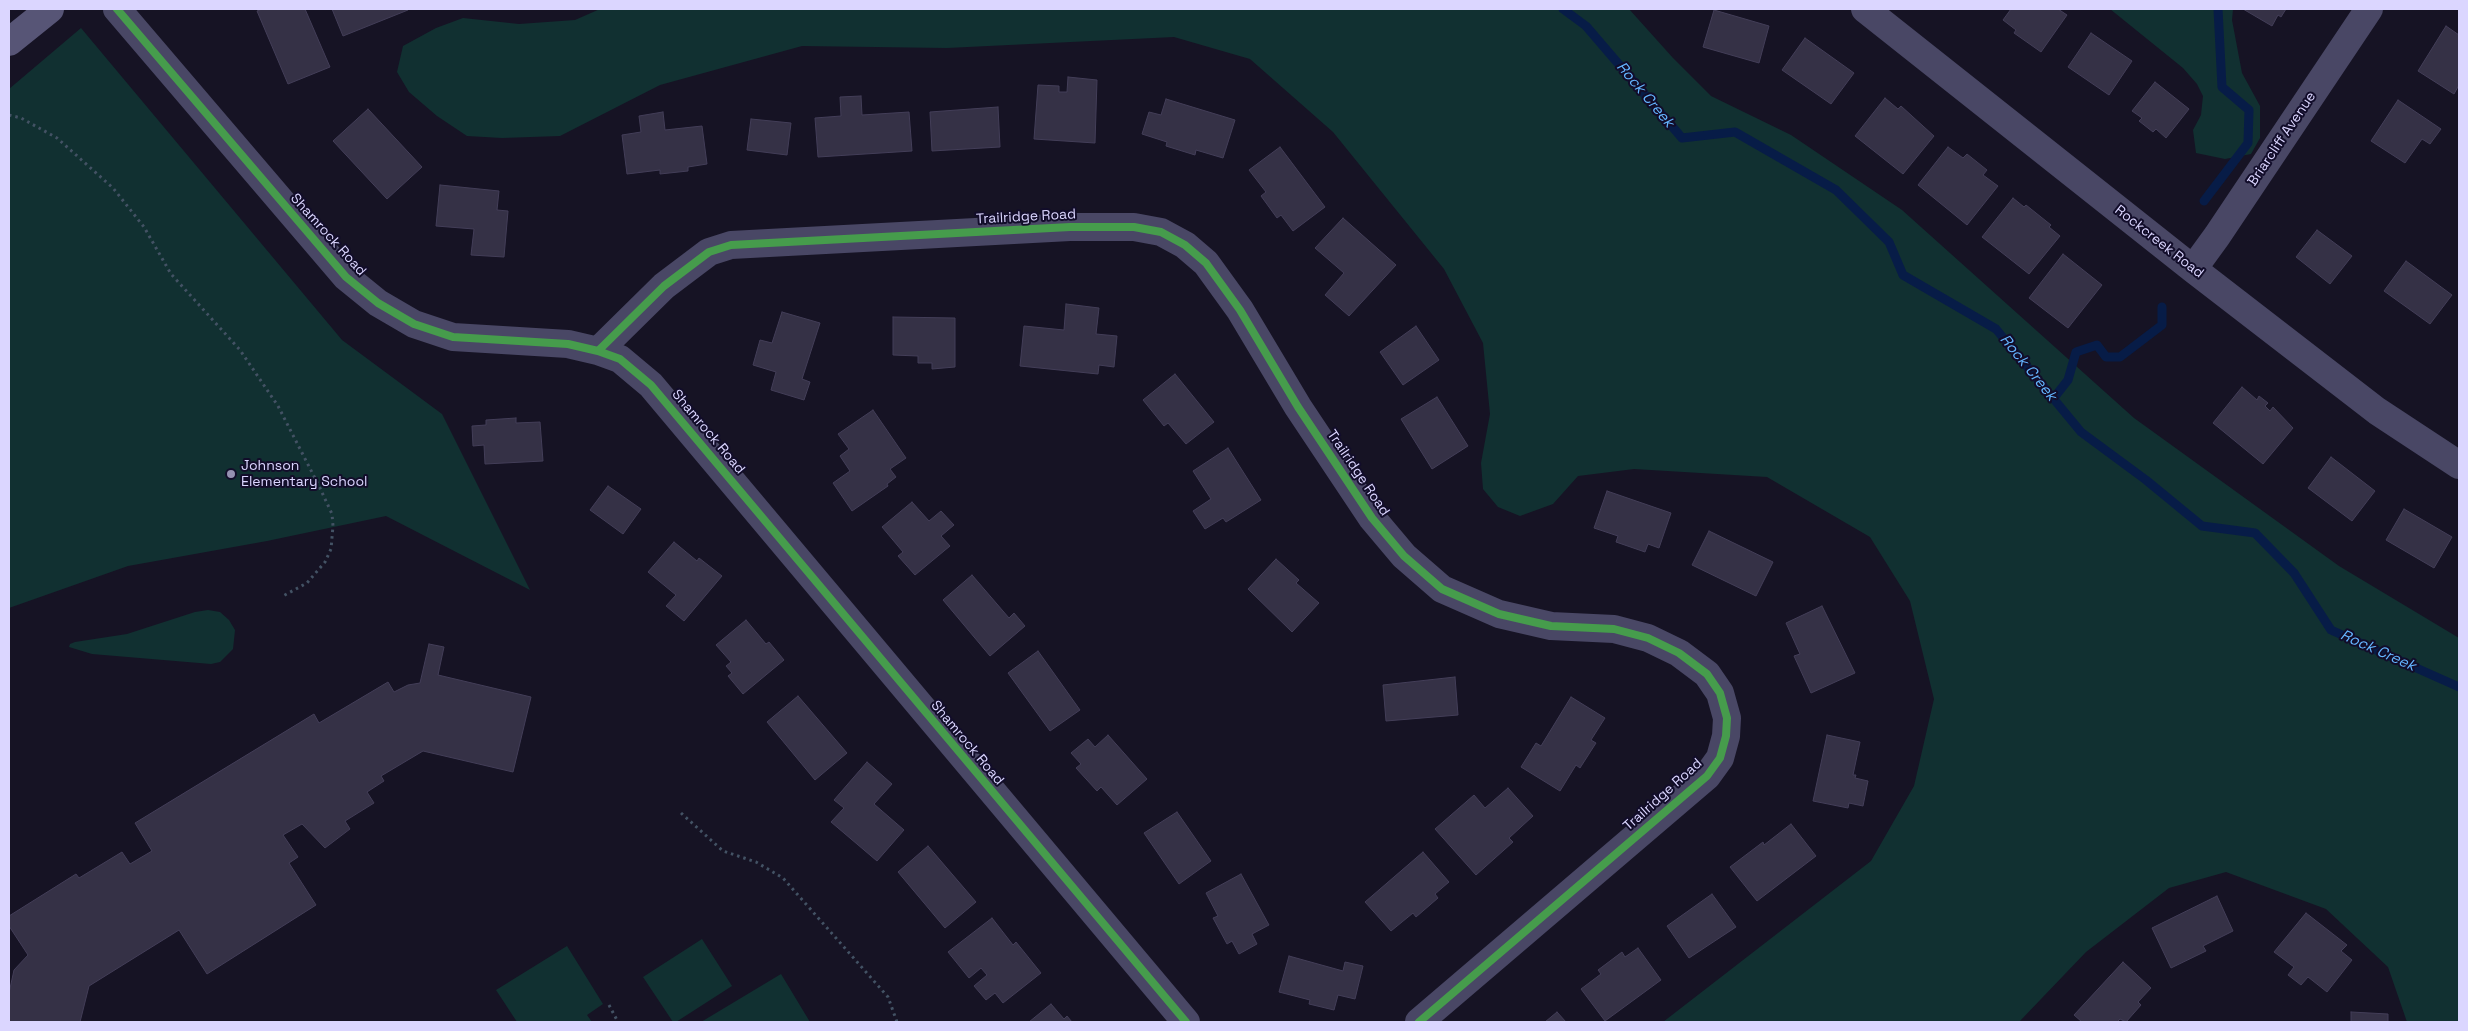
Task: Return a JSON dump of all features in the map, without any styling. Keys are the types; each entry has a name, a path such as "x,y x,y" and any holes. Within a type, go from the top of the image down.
{"street":[{"path":"9,42 50,9"},
{"name":"Shamrock Road","path":"117,9 346,277 378,303 414,324 454,337 568,344 598,351 620,359 652,385 1186,1022"},
{"name":"Rockcreek Road","path":"1865,9 2193,269 2377,411 2459,465"},
{"name":"Briarcliff Avenue","path":"2193,269 2369,9"},
{"name":"Trailridge Road","path":"598,351 664,286 709,252 731,245 1070,226 1134,226 1161,232 1185,245 1206,263 1240,310 1298,407 1372,518 1404,556 1442,589 1499,614 1551,626 1614,630 1648,638 1679,653 1707,674 1720,693 1727,718 1726,736 1720,758 1707,776 1419,1022"}],"path":[{"path":"9,115 21,118 58,138 113,188 144,226 171,274 240,350 278,406 319,486 332,514 334,526 331,549 317,573 307,583 283,596"},
{"path":"680,813 723,851 756,862 783,878 888,997 897,1022"},
{"path":"609,1005 618,1022"}],"green space":[{"path":"600,9 1629,9 1673,58 1711,96 1791,135 1902,210 2134,418 2339,566 2459,638 2459,1022 2407,1022 2388,967 2326,909 2226,872 2169,888 2086,952 2019,1022 1663,1022 1871,861 1914,786 1934,699 1910,601 1870,537 1767,477 1634,469 1578,476 1553,504 1520,516 1498,507 1483,489 1481,463 1490,414 1483,343 1444,269 1333,132 1250,59 1174,37 947,48 802,46 660,85 560,136 502,138 467,136 437,116 409,92 397,72 403,46 436,28 463,18 519,24 575,20"},
{"path":"2110,9 2233,9 2232,20 2242,73 2260,106 2260,138 2251,154 2225,159 2196,153 2193,130 2201,115 2203,96 2197,84 2183,68"},
{"path":"81,28 342,340 442,414 530,590 386,516 267,541 128,566 9,608 9,89"},
{"path":"208,610 220,612 229,620 235,630 233,649 220,662 211,664 92,654 69,647 70,644 75,642 127,634 195,612"},
{"path":"702,939 732,986 676,1022 673,1022 643,977"},
{"path":"567,946 603,1004 587,1015 592,1022 517,1022 496,990"},
{"path":"781,974 810,1022 701,1022"}],"building":[{"path":"262,9 305,9 330,67 288,84 257,11"},
{"path":"332,9 408,9 408,10 343,36"},
{"path":"2011,9 2058,9 2067,15 2041,52 2014,33 2016,30 2003,20"},
{"path":"2243,9 2286,9 2281,17 2278,15 2272,26"},
{"path":"1714,10 1769,26 1759,63 1703,47"},
{"path":"2446,26 2459,35 2459,85 2454,94 2418,71"},
{"path":"2091,33 2132,61 2109,95 2068,67"},
{"path":"1805,38 1854,73 1831,104 1782,70"},
{"path":"1068,77 1097,80 1095,143 1034,139 1038,85 1059,86 1059,92 1067,92"},
{"path":"2155,82 2189,109 2166,138 2156,129 2153,132 2139,121 2142,118 2132,111"},
{"path":"861,96 862,115 909,112 912,151 818,157 815,118 841,116 840,97"},
{"path":"1885,98 1898,109 1901,106 1934,136 1903,174 1855,136"},
{"path":"1166,99 1235,120 1223,158 1196,150 1195,155 1166,146 1167,142 1142,134 1149,112 1161,115"},
{"path":"2398,100 2441,129 2430,144 2422,139 2405,163 2371,141"},
{"path":"998,107 1000,147 932,151 930,112"},
{"path":"368,109 422,167 387,199 333,141"},
{"path":"663,112 665,130 702,126 707,164 688,167 688,171 660,174 660,170 627,174 622,135 641,132 639,116"},
{"path":"751,119 791,123 787,155 747,150"},
{"path":"1280,147 1325,207 1293,231 1281,215 1277,218 1261,196 1266,192 1249,170"},
{"path":"1948,147 1963,158 1967,154 1987,170 1983,175 1998,186 1967,225 1918,185"},
{"path":"440,185 499,191 497,210 508,211 504,257 471,255 474,229 436,226"},
{"path":"2013,198 2024,207 2026,205 2051,225 2049,227 2060,236 2029,274 1982,237"},
{"path":"1343,218 1396,265 1349,316 1325,295 1344,273 1315,248"},
{"path":"2317,230 2352,256 2330,284 2296,257"},
{"path":"2063,254 2102,285 2068,328 2029,298"},
{"path":"2406,261 2452,295 2430,324 2384,291"},
{"path":"1066,304 1099,308 1096,334 1117,336 1114,367 1099,365 1098,374 1020,366 1024,326 1064,330"},
{"path":"782,312 820,323 802,379 810,382 804,400 771,390 776,372 753,365 760,340 772,343"},
{"path":"893,317 955,318 955,367 932,369 932,363 918,363 918,356 893,355"},
{"path":"1416,326 1439,360 1403,385 1380,352"},
{"path":"1175,374 1214,422 1186,444 1168,423 1164,426 1143,400"},
{"path":"2242,387 2257,400 2259,396 2268,403 2265,406 2270,411 2273,407 2293,428 2263,464 2213,423"},
{"path":"1437,397 1468,446 1432,469 1401,419"},
{"path":"873,410 906,458 890,469 896,477 887,484 888,486 852,511 833,483 850,471 840,456 849,449 838,434"},
{"path":"516,418 516,423 540,422 543,461 485,464 484,445 473,446 472,426 486,425 486,420"},
{"path":"1228,448 1261,500 1226,522 1223,518 1205,529 1193,511 1211,499 1193,471"},
{"path":"2331,457 2375,491 2352,521 2308,488"},
{"path":"608,486 641,509 623,534 590,510"},
{"path":"1607,491 1671,513 1659,548 1648,544 1645,552 1616,542 1618,536 1594,528"},
{"path":"912,502 929,521 941,511 954,525 941,536 950,546 915,575 898,556 903,552 882,527"},
{"path":"2404,509 2452,537 2434,568 2386,540"},
{"path":"1709,531 1773,562 1756,596 1692,565"},
{"path":"674,542 697,561 699,558 722,576 684,621 666,606 676,595 648,572"},
{"path":"1276,559 1299,580 1296,583 1319,603 1292,632 1248,589"},
{"path":"972,575 1009,618 1014,613 1025,626 990,656 943,600"},
{"path":"1822,606 1855,673 1811,693 1794,656 1800,654 1786,623"},
{"path":"746,620 766,644 769,642 784,660 743,694 728,676 732,673 726,666 731,662 716,645"},
{"path":"429,644 444,647 438,675 531,697 513,772 423,751 381,776 384,781 367,792 374,803 345,821 350,829 325,848 302,824 283,835 298,857 289,863 316,905 207,974 179,930 89,986 80,1022 9,1022 9,993 14,970 28,955 9,926 9,916 76,874 79,878 122,852 130,864 152,851 135,823 314,714 319,723 388,682 394,692 408,685 420,683"},
{"path":"1038,651 1080,710 1050,731 1008,673"},
{"path":"1455,677 1458,715 1386,721 1383,685"},
{"path":"798,696 847,753 815,780 767,722"},
{"path":"1571,697 1605,718 1591,740 1596,743 1580,768 1576,765 1560,791 1521,767 1536,743 1541,746"},
{"path":"1108,735 1147,779 1117,805 1101,787 1097,791 1076,768 1081,764 1071,753 1088,739 1095,747"},
{"path":"1827,735 1860,742 1853,775 1856,775 1855,778 1868,781 1863,806 1849,803 1848,808 1813,801"},
{"path":"867,762 892,784 874,804 904,830 877,861 831,822 844,808 834,800"},
{"path":"1508,788 1533,816 1509,838 1513,842 1476,875 1435,829 1474,795 1485,808"},
{"path":"1177,812 1211,861 1179,884 1144,833"},
{"path":"1791,824 1816,856 1757,901 1730,867 1763,842 1764,845"},
{"path":"928,846 976,902 945,928 898,872"},
{"path":"1423,852 1449,882 1435,894 1438,898 1416,917 1413,913 1391,931 1365,902"},
{"path":"1241,874 1269,925 1252,934 1257,944 1239,954 1232,941 1227,944 1213,918 1218,916 1206,893"},
{"path":"1712,894 1736,927 1689,958 1667,926"},
{"path":"2217,896 2233,931 2203,946 2206,951 2171,968 2152,928"},
{"path":"2306,913 2347,945 2341,951 2352,960 2327,992 2308,977 2301,985 2288,975 2294,967 2274,952"},
{"path":"992,918 1013,945 1016,942 1041,973 1003,1003 995,993 986,1000 974,986 987,975 981,968 969,978 948,952"},
{"path":"1638,948 1661,980 1605,1021 1581,989 1601,974 1598,970 1622,952 1625,957"},
{"path":"1289,956 1343,971 1345,962 1363,966 1355,999 1338,995 1334,1010 1309,1004 1310,1000 1279,992"},
{"path":"2123,962 2151,988 2138,1002 2141,1005 2126,1022 2120,1019 2117,1022 2082,1022 2074,1015"},
{"path":"1051,1004 1064,1019 1067,1016 1072,1022 1029,1022"},
{"path":"1557,1012 1566,1022 1545,1022"},
{"path":"2351,1012 2388,1014 2388,1022 2351,1022"}],"waterway":[{"name":"Rock Creek","path":"1563,9 1586,26 1682,138 1735,132 1836,190 1889,242 1903,275 1996,329 2081,432 2146,480 2202,526 2255,533 2294,573 2331,630 2459,687"},
{"path":"2204,201 2248,143 2249,110 2222,87 2218,9"},
{"path":"2053,399 2068,380 2076,352 2097,345 2106,357 2120,357 2162,325 2162,307"}],"cycle path":[{"path":"117,9 346,277 378,303 414,324 453,337 568,344 598,351 620,359 651,385 1186,1022"},
{"path":"598,351 664,286 709,252 731,245 1070,227 1134,227 1161,232 1185,245 1206,263 1240,310 1298,407 1372,518 1404,556 1442,589 1499,614 1551,626 1614,629 1648,638 1679,653 1707,674 1720,693 1727,718 1726,736 1720,758 1707,776 1419,1022"}],"place":[{"name":"Johnson Elementary School","path":"231,474"}]}
